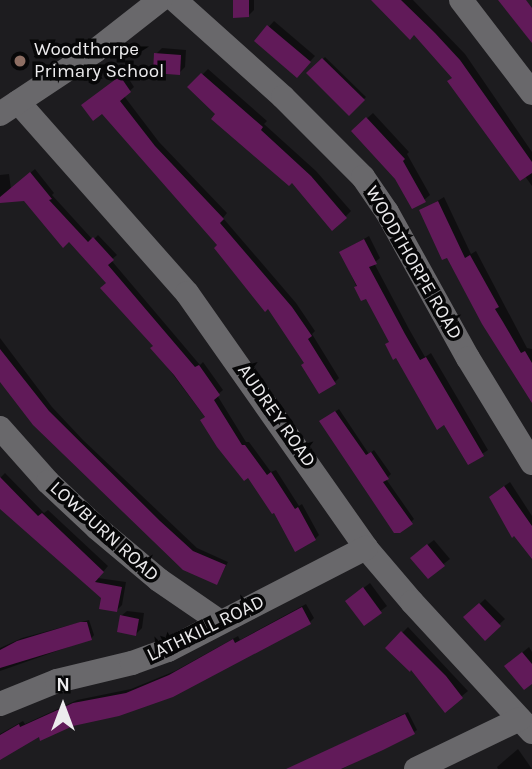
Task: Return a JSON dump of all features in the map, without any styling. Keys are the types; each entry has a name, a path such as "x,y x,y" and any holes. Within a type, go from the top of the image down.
{"street":[{"path":"9,108 95,51 160,0"},
{"name":"WOODTHORPE ROAD","path":"174,0 283,97 363,177 387,212 461,346 532,463"},
{"path":"461,0 532,93"},
{"name":"AUDREY ROAD","path":"9,108 187,293 366,548 526,725"},
{"name":"LOWBURN ROAD","path":"0,428 48,482 97,528 159,580 219,622"},
{"name":"LATHKILL ROAD","path":"0,704 57,681 132,663 167,650 366,548"},
{"path":"416,769 526,725"}],"building":[{"path":"233,0 249,0 249,17 233,18"},
{"path":"371,0 401,0 435,33 460,60 532,162 532,173 520,181 447,81 452,78 414,35 410,40"},
{"path":"498,0 526,0 532,8 532,43"},
{"path":"267,25 311,62 297,78 254,41"},
{"path":"154,53 181,55 180,75 153,73"},
{"path":"322,58 365,100 349,116 306,73"},
{"path":"201,73 263,127 261,130 311,176 347,218 332,231 292,183 289,186 211,119 215,114 187,87"},
{"path":"120,76 131,92 120,101 155,146 224,219 220,223 292,307 312,336 308,339 336,384 319,394 301,365 304,363 268,309 265,312 214,248 217,245 102,114 93,121 81,105"},
{"path":"366,117 405,159 403,161 426,202 412,209 395,179 351,131"},
{"path":"30,172 52,199 49,200 88,242 93,237 114,260 108,265 195,367 199,365 220,395 214,400 242,445 245,445 267,475 271,472 295,509 298,507 316,540 295,552 274,513 272,514 248,478 244,481 217,447 200,420 205,417 150,348 153,346 100,288 106,283 69,242 63,248 24,201 0,203 0,197"},
{"path":"438,201 465,258 470,255 499,307 495,309 521,353 525,351 532,363 532,403 482,324 447,258 442,260 419,210"},
{"path":"364,239 377,264 369,267 405,334 420,360 426,357 484,456 468,465 444,425 437,430 396,358 393,360 385,344 389,342 366,299 361,301 354,287 357,286 339,252"},
{"path":"0,349 49,411 160,521 193,551 226,565 217,585 183,570 33,425 0,382"},
{"path":"335,411 366,455 371,452 389,479 383,482 413,524 400,533 394,533 319,421"},
{"path":"0,477 38,516 42,513 104,572 95,582 122,587 117,612 99,609 101,598 0,509"},
{"path":"504,486 532,526 532,559 514,536 512,538 489,497"},
{"path":"427,544 445,566 428,579 410,558"},
{"path":"363,587 382,613 364,626 345,601"},
{"path":"479,603 501,626 485,641 463,617"},
{"path":"302,607 311,624 173,697 119,716 73,726 40,741 39,737 0,760 0,735 19,724 20,727 73,703 126,693 169,675 233,639 235,643"},
{"path":"120,615 139,619 136,636 117,632"},
{"path":"87,622 92,640 0,668 0,650 17,641"},
{"path":"401,631 446,676 463,698 445,713 411,670 410,672 385,648"},
{"path":"522,652 532,664 532,684 524,690 504,666"},
{"path":"405,714 415,734 383,750 341,769 286,769"}],"place":[{"name":"Woodthorpe Primary School","path":"20,61"}]}
